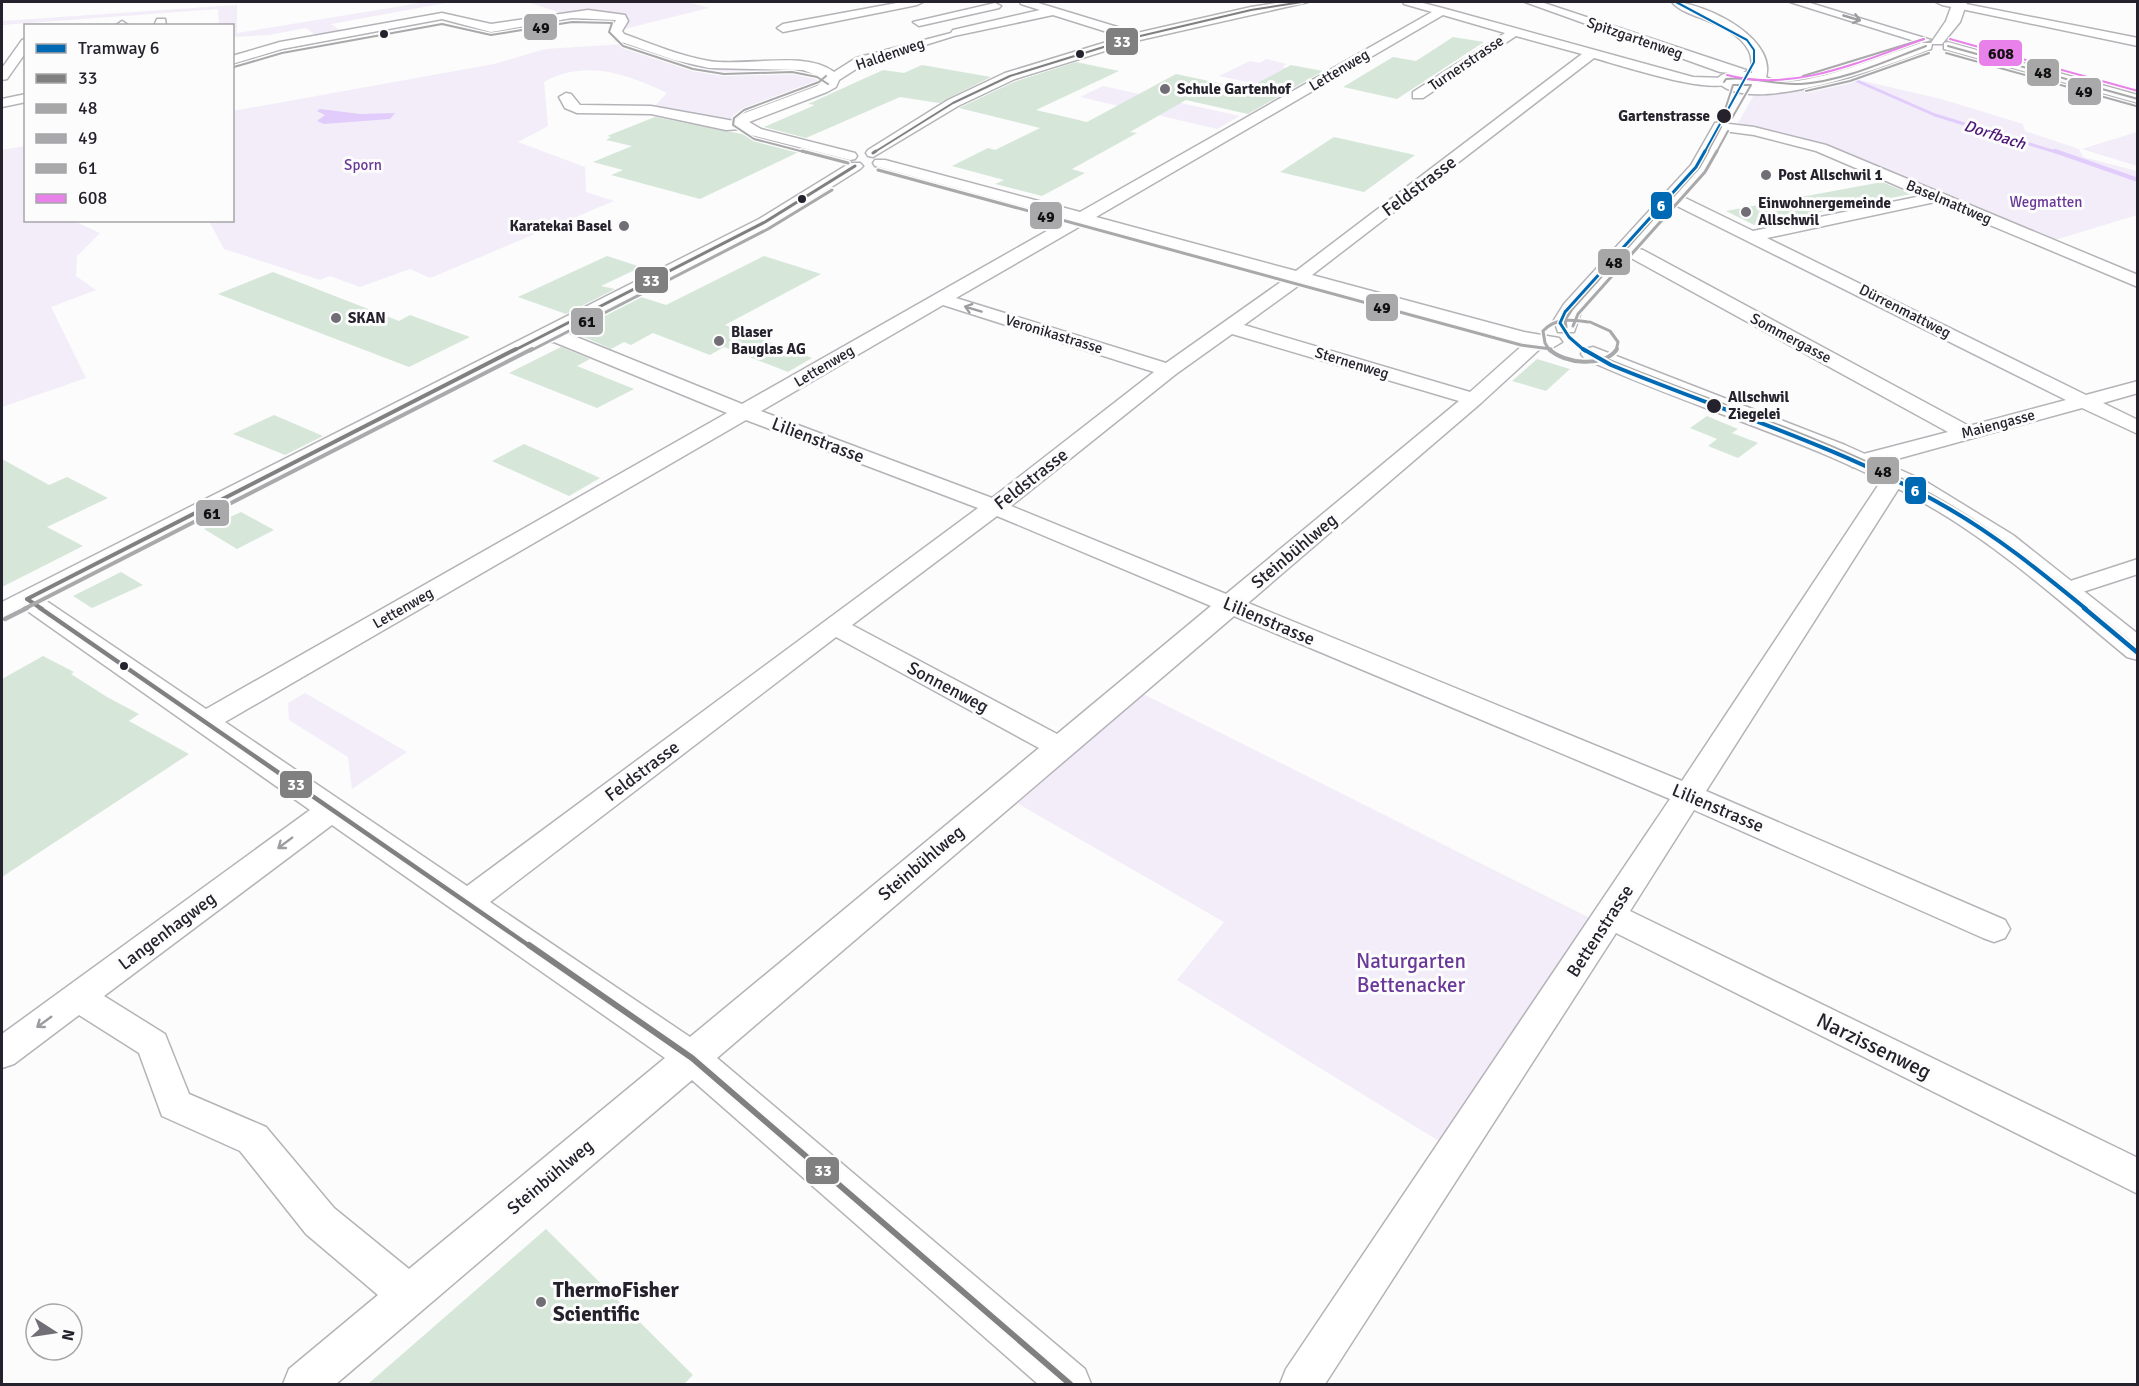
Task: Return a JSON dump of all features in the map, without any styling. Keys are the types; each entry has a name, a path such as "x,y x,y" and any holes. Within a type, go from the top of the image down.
{"main road":[{"path":"1761,85 1737,125 1721,128 1714,124 1713,119 1731,78 1761,85 1802,84 1881,63 1934,43 1953,22 1960,3"},
{"path":"1559,334 1584,321 1589,307 1617,260 1699,167 1721,128"},
{"path":"1559,334 1606,337 1611,344 1600,352"},
{"path":"1559,334 1565,350 1600,352 1670,388 1895,477 1980,526 2138,650"}],"street":[{"path":"783,28 917,2"},
{"path":"1024,2 1136,37"},
{"path":"1228,2 1251,10"},
{"path":"877,158 953,103 1010,76 1136,37 1251,10 1302,2"},
{"path":"1408,2 1692,81 1731,78 1756,59"},
{"name":"Spitzgartenweg","path":"1531,2 1725,69 1731,78"},
{"path":"1677,2 1737,31 1754,46 1761,85"},
{"path":"1796,2 2138,99"},
{"path":"1942,2 1960,3 2138,42"},
{"path":"919,22 1006,4"},
{"path":"794,10 818,21"},
{"name":"Haldenweg","path":"741,125 747,117 822,89 831,84 833,78 860,61 952,34 1054,11"},
{"name":"Lettenweg","path":"206,721 746,413 939,298 1083,218 1442,11"},
{"path":"234,59 280,46 442,16 457,17 475,26 489,28 564,14 599,12 621,17 622,21 616,31 620,37 684,59 730,67 800,66 823,71 833,78"},
{"name":"Turnerstrasse","path":"1419,95 1514,32"},
{"path":"2,54 23,49"},
{"path":"2,76 23,49"},
{"name":"Feldstrasse","path":"468,902 995,507 1169,370 1299,277 1592,53"},
{"path":"2,76 18,75"},
{"path":"566,97 570,105 584,110 651,110 726,126 741,125 756,132 853,161 877,158 1083,218 1502,331 1559,334"},
{"path":"2,103 24,98"},
{"name":"Baselmattweg","path":"1721,128 1754,131 1821,148 2138,282"},
{"path":"14,606 765,222 853,161"},
{"name":"Dürrenmattweg","path":"1671,197 2138,428"},
{"path":"1753,236 1937,197"},
{"name":"Sommergasse","path":"1617,260 1627,251 1637,254 1966,433"},
{"name":"Veronikastrasse","path":"939,298 1169,370"},
{"name":"Sternenweg","path":"1230,327 1474,399"},
{"name":"Steinbühlweg","path":"304,1384 1474,399 1559,334"},
{"name":"Lilienstrasse","path":"537,337 556,336 746,413 995,507 1689,795 1994,929"},
{"name":"Maiengasse","path":"1860,462 2138,387"},
{"name":"Bettenstrasse","path":"1301,1384 1689,795 1891,479 1895,477"},
{"path":"2064,591 2138,566"},
{"path":"14,606 206,721 692,1058 1070,1384"},
{"name":"Sonnenweg","path":"835,626 1061,748"},
{"name":"Langenhagweg","path":"2,1053 332,809"},
{"name":"Narzissenweg","path":"1610,916 2138,1177"},
{"path":"78,997 153,1044 175,1105 253,1139 320,1221 409,1295"}],"green space":[{"path":"426,2 451,2 331,24 343,32 318,37 306,28 269,35 234,37 234,24 219,24 218,9 2,25 2,21 237,5 237,33"},
{"path":"527,2 688,2 709,8 616,31 621,17 564,14"},
{"name":"Sporn","path":"639,43 684,59 823,71 831,84 741,125 651,110 667,93 621,75 590,70 575,71 544,82 548,126 518,142 585,167 586,192 614,201 430,278 410,269 360,287 330,276 320,280 224,249 210,222 234,222 234,111 494,64 545,49"},
{"path":"1266,59 1287,64 1282,67 1287,68 1257,84 1219,76 1250,61 1260,63"},
{"name":"Wegmatten","path":"1842,76 1941,99 2023,124 2025,131 2079,149 2083,157 2137,171 2137,215 2045,243 1821,148 1747,128 1738,123 1756,91"},
{"path":"1103,86 1240,116 1217,129 1080,97"},
{"path":"2137,132 2137,166 2082,149"},
{"path":"24,146 24,222 76,222 100,233 77,256 76,276 96,290 51,307 86,378 2,407 2,150"},
{"name":"Naturgarten Bettenacker","path":"1131,688 1604,925 1455,1151 1177,980 1224,922 1003,795"},
{"path":"305,693 407,752 352,789 348,757 289,720 288,703"}],"shaded area":[{"path":"320,109 360,114 395,113 390,119 324,124 317,121 325,115 317,111"}],"building":[{"path":"1453,37 1484,42 1397,99 1343,87 1393,57 1416,61"},
{"path":"1076,62 1119,71 1036,110 1087,122 1176,74 1247,89 1291,65 1323,71 1248,114 1186,100 1130,132 1137,133 1072,169 1085,173 1042,196 995,184 1004,180 952,166 988,148 995,150 1040,128 959,108 1014,82"},
{"path":"922,65 991,77 939,103 900,97 806,138 764,127 815,105 808,104 883,70 904,73"},
{"path":"655,117 747,135 803,150 700,199 611,175 623,170 593,162 632,146 606,140 611,137 607,136"},
{"path":"1334,137 1415,155 1364,192 1280,172"},
{"path":"1882,182 1911,194 1754,225 1726,211"},
{"path":"607,256 641,267 601,286 615,289 566,314 518,297"},
{"path":"764,256 821,274 725,325 812,358 788,372 724,347 710,355 653,333 631,345 624,342 611,349 573,332 638,296 666,305"},
{"name":"SKAN","path":"273,272 399,321 410,315 470,337 409,367 218,294"},
{"path":"561,347 590,359 577,366 634,389 597,408 509,373"},
{"path":"1537,359 1570,369 1546,391 1512,381"},
{"path":"274,415 323,436 285,455 233,434"},
{"path":"1707,416 1738,429 1732,433 1758,443 1738,458 1708,446 1717,439 1690,428"},
{"path":"524,444 600,478 569,496 492,461"},
{"path":"2,459 49,485 67,477 108,498 47,527 83,546 2,587"},
{"path":"241,512 274,530 237,549 204,529"},
{"path":"121,572 143,585 92,608 73,596"},
{"path":"43,656 74,672 71,674 139,714 129,721 189,754 2,877 2,679"},
{"name":"ThermoFisher Scientific","path":"546,1229 693,1375 684,1384 368,1384"}],"waterway":[{"name":"Dorfbach","path":"1855,80 1935,115 2059,153"},
{"name":"Dorfbach","path":"2055,151 2138,180"}],"tram line":[{"name":"6","path":"1676,2 1747,40 1754,50 1754,62 1696,167 1565,312 1560,323 1564,331 1581,348 1611,365 1823,448 1865,466 1946,507 2021,557 2138,653"}],"transit line":[{"name":"33","path":"873,153 953,103 1010,76 1136,37 1251,10 1302,2"},
{"name":"49","path":"234,67 282,53 442,24 491,35 572,22 612,23 609,32 619,43 683,66 724,74 792,72 817,77 828,84"},
{"name":"49","path":"1803,76 1924,39"},
{"name":"608","path":"1727,75 1749,81 1773,82 1799,78 1852,64 1924,39"},
{"name":"608","path":"1950,39 2138,91"},
{"name":"48","path":"1724,82 1726,79 1745,78 1800,84 1833,79 1926,46"},
{"name":"48","path":"1948,46 2138,99"},
{"name":"49","path":"1806,91 1850,81 1929,53"},
{"name":"49","path":"1946,53 2136,106"},
{"name":"49","path":"826,76 819,82 744,110 734,118 733,125 754,139 848,163"},
{"name":"49","path":"1733,85 1751,85 1732,118 1722,119 1733,85"},
{"name":"48","path":"1566,327 1565,320 1572,309 1699,167 1721,127"},
{"name":"49","path":"1573,326 1578,314 1705,172 1728,131"},
{"name":"33","path":"27,599 765,222 855,166"},
{"name":"49","path":"878,170 1521,345 1551,349"},
{"name":"61","path":"5,619 768,229 832,190"},
{"name":"49","path":"1588,322 1569,320 1552,323 1543,331 1545,343 1551,352 1571,361 1595,360 1616,352 1618,342 1610,331 1590,322"},
{"name":"48","path":"1593,354 1816,441 1903,480 1945,503 1996,536 2138,650"},
{"name":"33","path":"27,599 692,1058 1070,1384"}],"place":[{"name":"Schule Gartenhof","path":"1165,89"},
{"name":"Gartenstrasse","path":"1724,116"},
{"name":"Post Allschwil 1","path":"1766,175"},
{"name":"Einwohnergemeinde Allschwil","path":"1746,212"},
{"name":"Karatekai Basel","path":"624,226"},
{"name":"SKAN","path":"336,318"},
{"name":"Blaser Bauglas AG","path":"719,341"},
{"name":"Allschwil Ziegelei","path":"1714,406"},
{"name":"ThermoFisher Scientific","path":"541,1302"}]}
